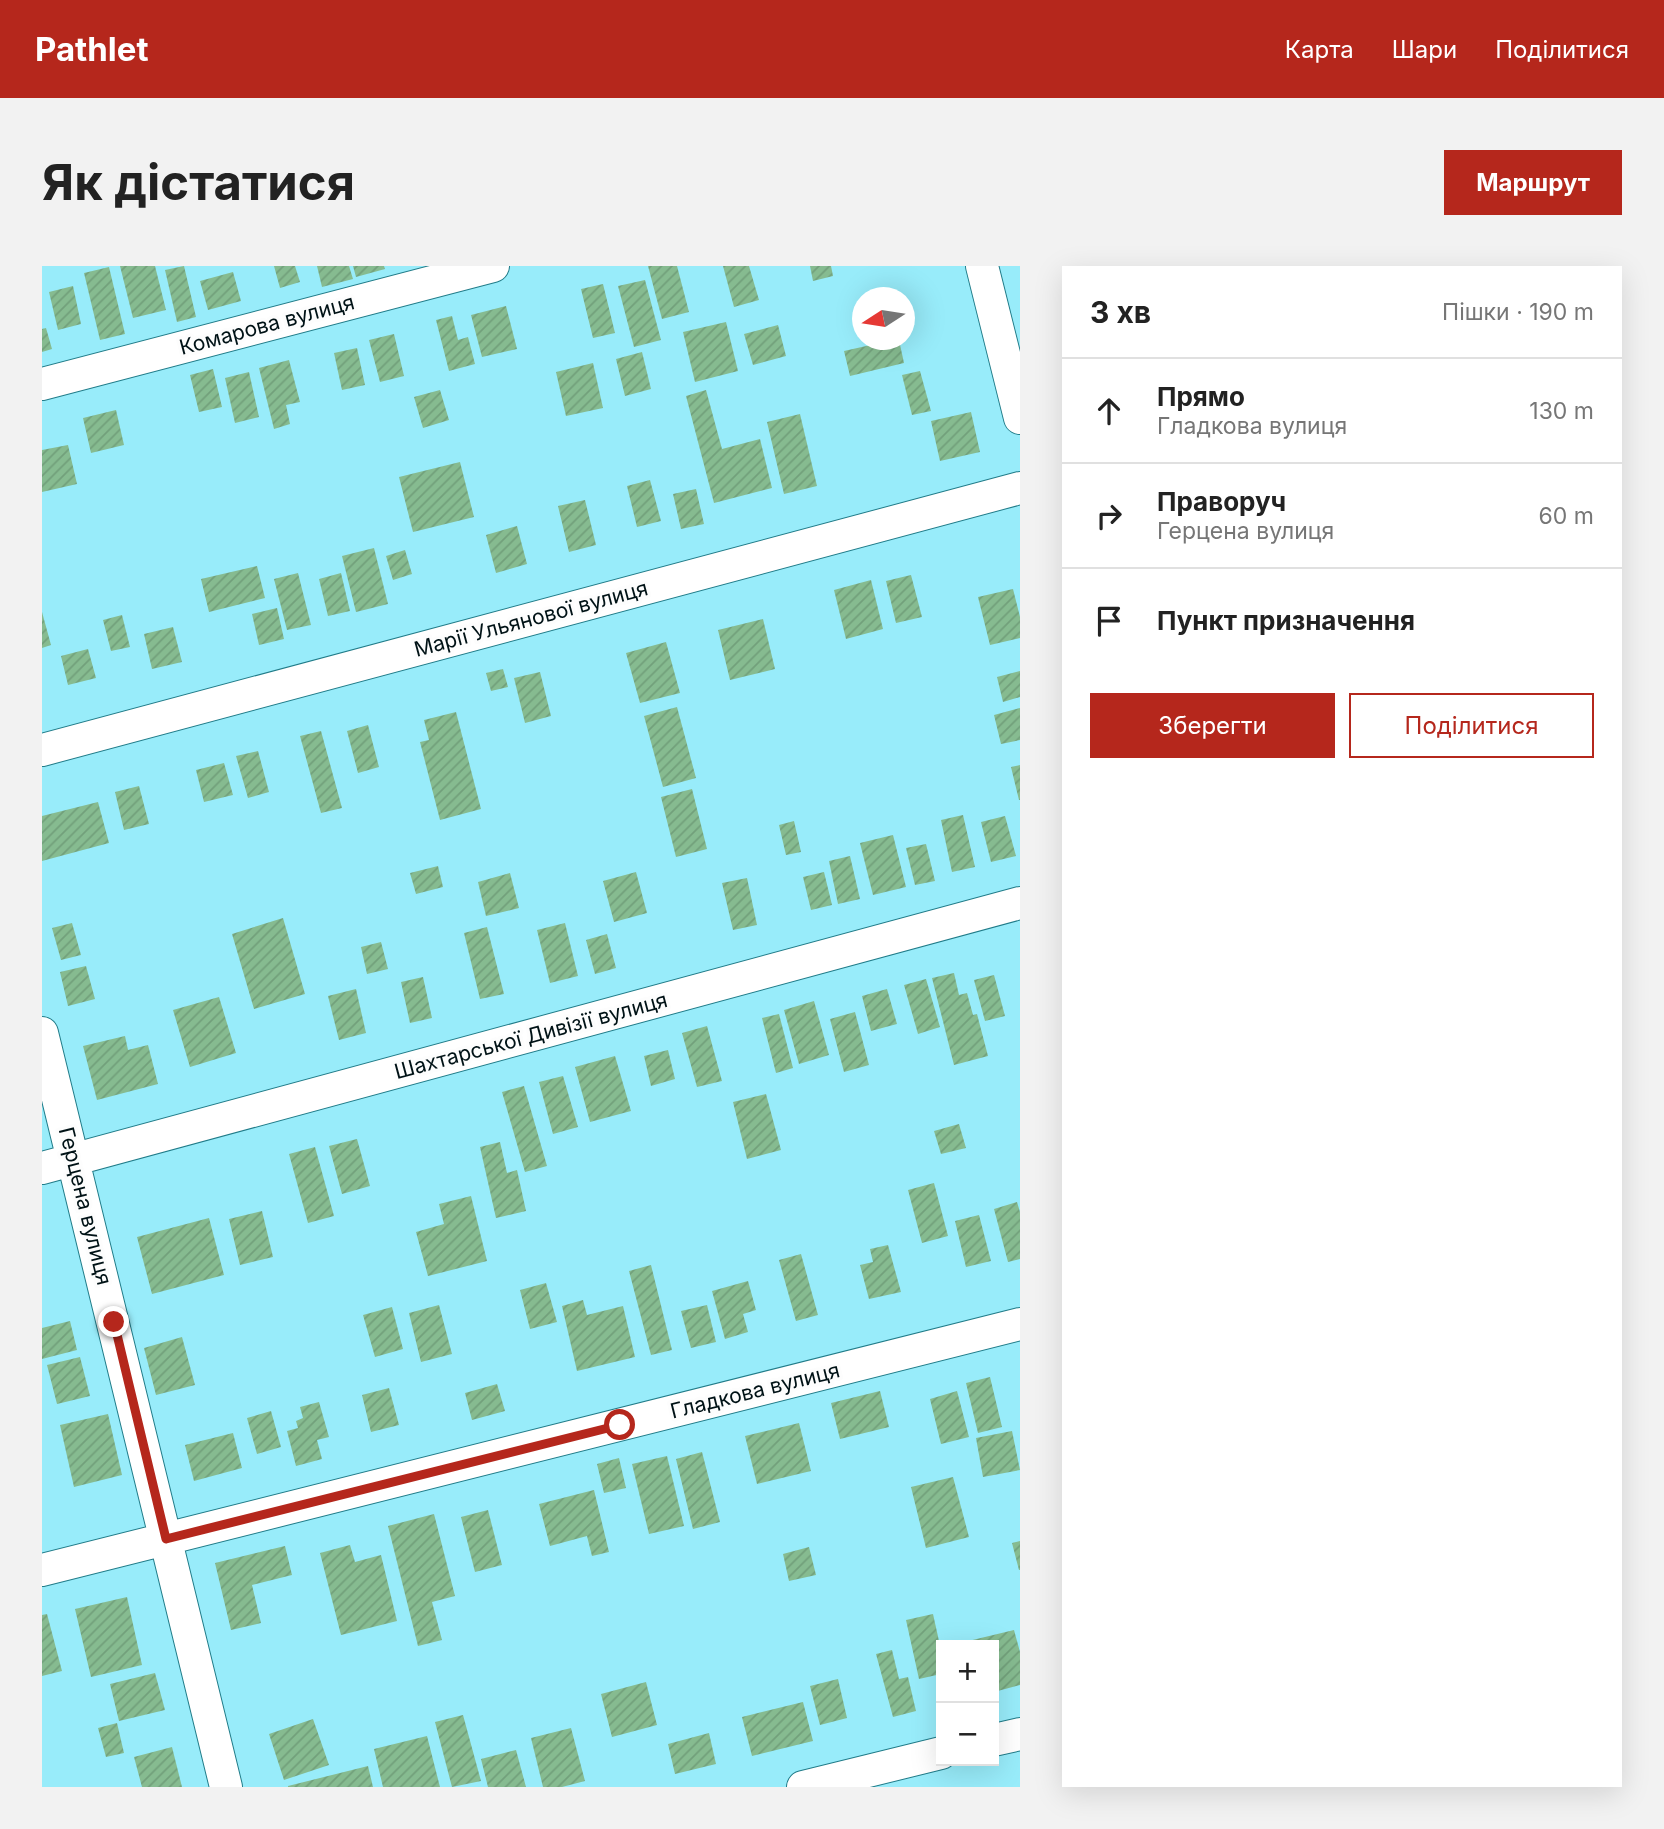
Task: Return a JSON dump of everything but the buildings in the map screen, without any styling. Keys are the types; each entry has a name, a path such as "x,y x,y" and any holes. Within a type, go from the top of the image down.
{"street":[{"name":"Комарова вулиця","path":"42,384 493,266"},
{"path":"982,266 1020,418"},
{"name":"Марії Ульянової вулиця","path":"42,750 1020,488"},
{"name":"Шахтарської Дивізії вулиця","path":"42,1168 1020,904"},
{"name":"Герцена вулиця","path":"42,1033 226,1787"},
{"name":"Гладкова вулиця","path":"42,1570 1020,1324"},
{"path":"999,1739 1020,1734"},
{"path":"803,1787 936,1754"}],"route":[{"path":"114,1322 166,1539 620,1425"}]}
